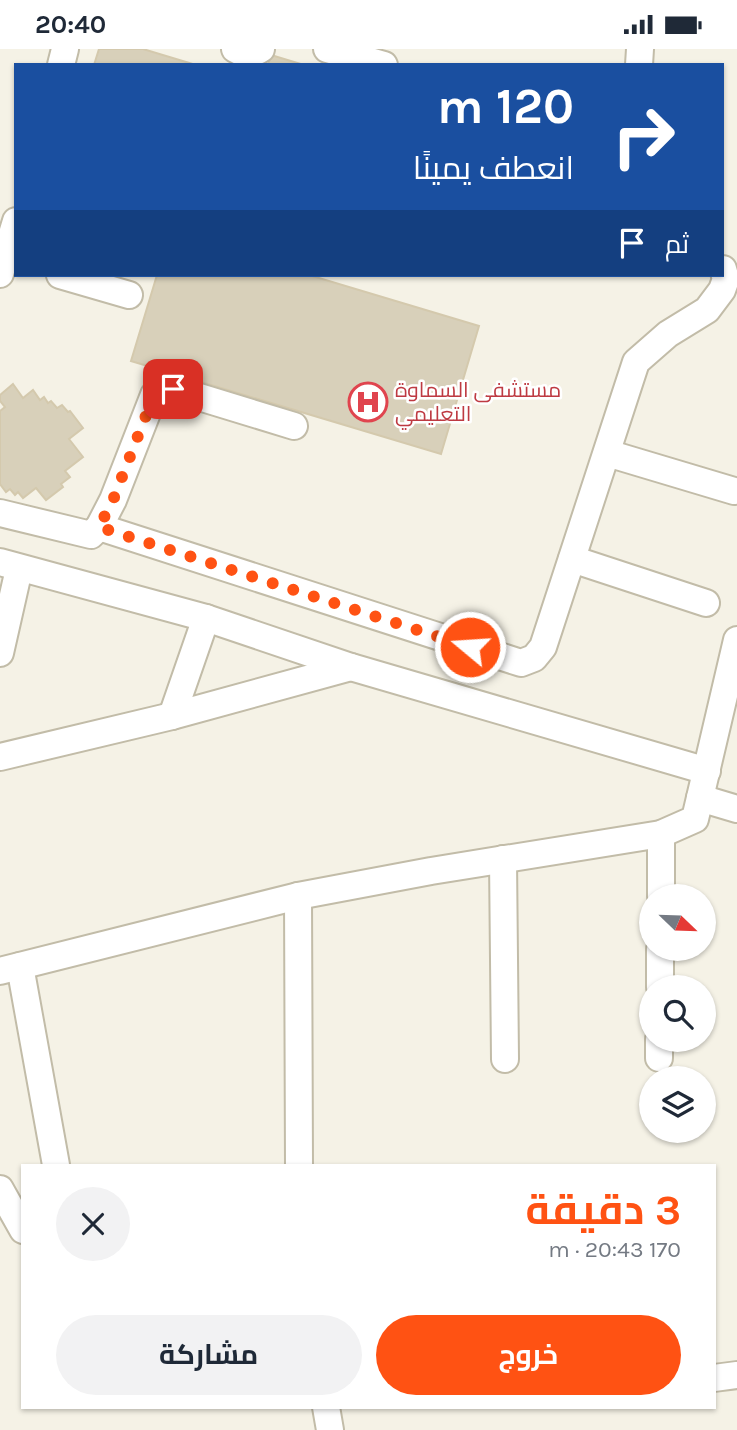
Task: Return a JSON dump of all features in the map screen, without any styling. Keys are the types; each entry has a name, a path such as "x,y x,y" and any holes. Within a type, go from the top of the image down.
{"street":[{"path":"235,49 239,52 256,53 261,49"},
{"path":"327,49 377,63"},
{"path":"7,265 14,231"},
{"path":"99,527 521,663 534,658 543,647 636,362 668,334 707,310 722,291 726,279 724,272"},
{"path":"67,277 129,295"},
{"path":"0,513 91,535 99,527 113,500 154,395 173,389 294,426"},
{"path":"607,453 734,491"},
{"path":"572,559 706,603"},
{"path":"0,653 10,565 206,618 351,667 707,771"},
{"path":"172,716 206,618"},
{"path":"56,1164 10,968 299,896 431,871 661,834 695,818 737,640"},
{"path":"0,757 172,716 351,667"},
{"path":"701,798 737,809"},
{"path":"661,834 661,884"},
{"path":"503,859 505,1059"},
{"path":"299,896 299,1164"},
{"path":"0,1189 21,1226"},
{"path":"0,1235 21,1230"},
{"path":"716,1378 737,1375"},
{"path":"326,1409 330,1430"}],"building":[{"path":"99,49 143,49 189,63 95,63"},
{"path":"271,55 297,63 269,63"},
{"path":"156,277 316,277 479,326 441,454 131,361"},
{"path":"13,384 23,398 33,390 40,400 44,397 57,408 62,405 83,428 69,439 83,457 65,471 70,477 61,484 63,487 46,500 36,488 23,498 10,489 6,492 0,484 0,411 5,407 0,401 0,395"}],"place":[{"name":"مستشفى السماوة التعليمي","path":"368,402"}],"route":[{"path":"173,389 154,395 113,500 99,527 470,647"}]}
